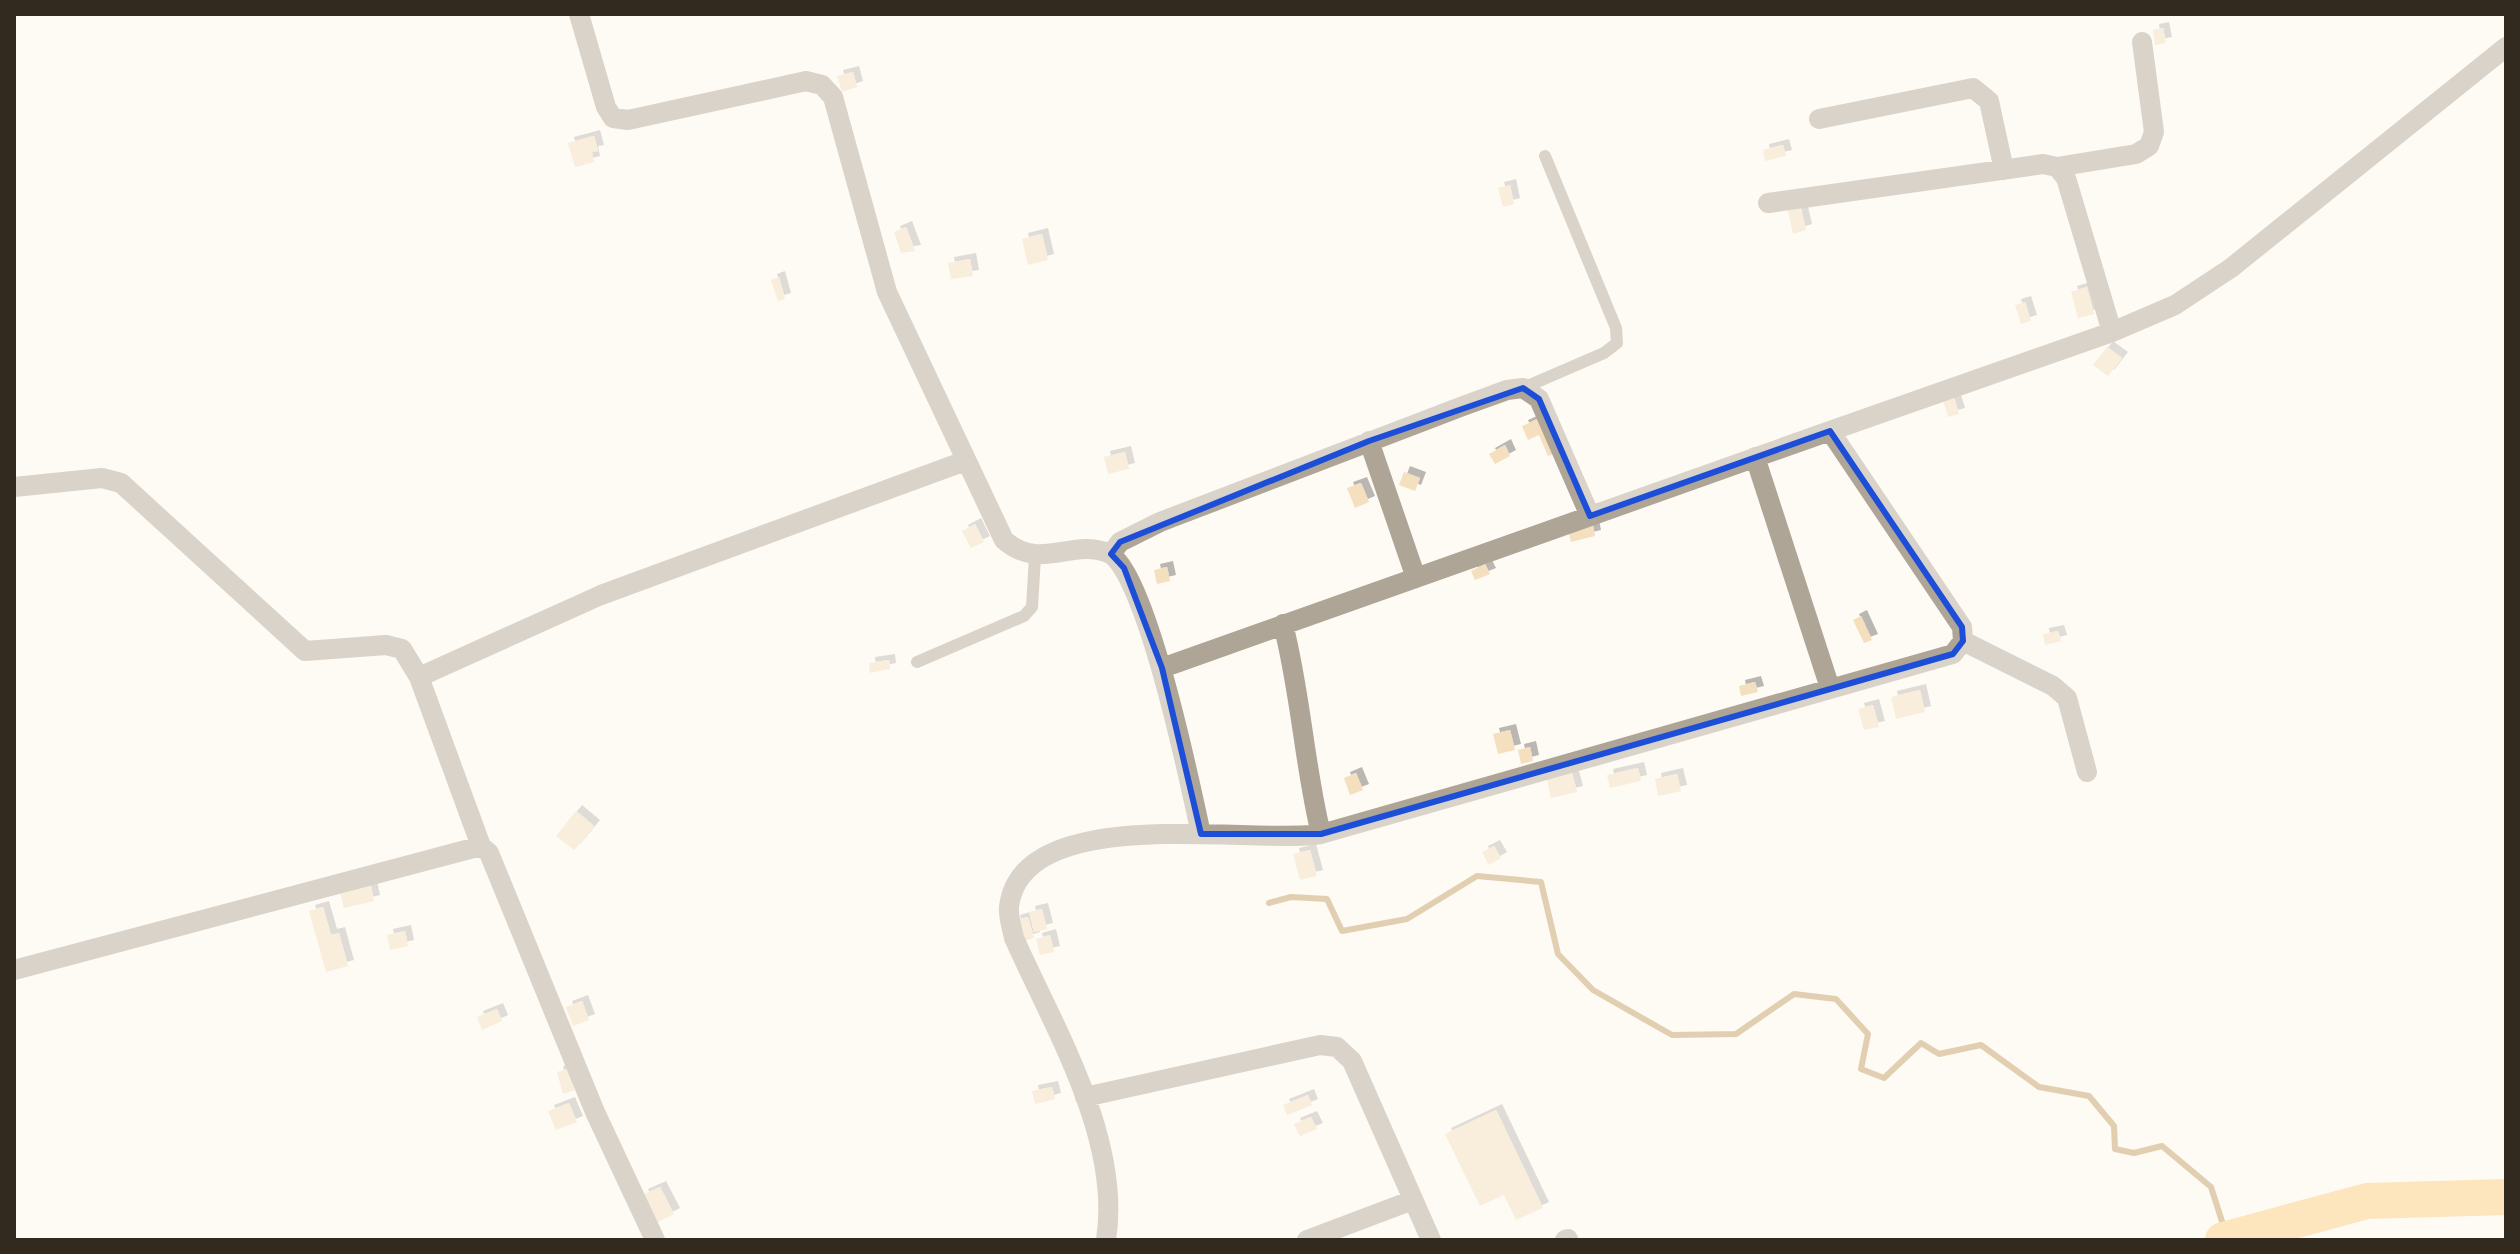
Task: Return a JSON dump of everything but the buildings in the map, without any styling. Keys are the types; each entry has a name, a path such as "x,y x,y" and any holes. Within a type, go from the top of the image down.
{"street":[{"path":"579,14 606,107 613,118 628,120 806,81 822,85 833,97 881,278 1004,540 1018,552 1035,556 1096,550 1111,554 1124,568 1162,668 1201,834"},
{"path":"1768,203 2043,164 2057,167 2136,154 2149,146 2154,132 2142,42"},
{"path":"1162,668 2112,332 2175,305 2207,286 2506,47"},
{"path":"1819,119 1973,88 1989,101 2004,170"},
{"path":"2057,167 2066,178 2112,332"},
{"path":"1111,554 1120,542 1160,522 1507,390 1523,388 1539,399 1590,516"},
{"path":"1106,1240 1110,1217 1098,1132 1014,938 1009,907 1020,878 1038,861 1070,848 1111,838 1201,834 1295,838 1321,834 1953,654 1963,641 1962,627 1830,431"},
{"path":"1369,441 1416,578"},
{"path":"1755,457 1830,688"},
{"path":"419,677 601,595 965,461"},
{"path":"14,487 102,478 121,483 298,647 305,651 326,652 386,645 402,649 419,677 481,846 489,853 595,1112 655,1240"},
{"path":"1283,624 1298,682 1309,782 1321,834"},
{"path":"1963,641 2053,686 2067,698 2087,772"},
{"path":"14,970 481,846"},
{"path":"1085,1097 1320,1045 1337,1047 1352,1061 1431,1240"},
{"path":"1307,1240 1413,1200"}],"lane":[{"path":"1523,388 1604,353 1617,343 1616,328 1545,156"},
{"path":"917,662 1024,616 1032,607 1035,556"}],"highlighted area":[{"path":"1523,388 1539,399 1590,516 1830,431 1962,627 1963,641 1953,654 1321,834 1201,834 1162,668 1124,568 1111,554 1120,542 1369,441"}],"waterway":[{"path":"1269,903 1291,897 1327,899 1342,931 1407,919 1477,876 1541,882 1558,954 1593,990 1672,1035 1736,1034 1794,994 1836,999 1868,1034 1861,1069 1884,1078 1921,1043 1939,1054 1981,1045 2039,1087 2089,1096 2114,1126 2115,1149 2134,1153 2162,1146 2211,1187 2227,1237"},
{"path":"2223,1240 2367,1201 2506,1197"}]}
